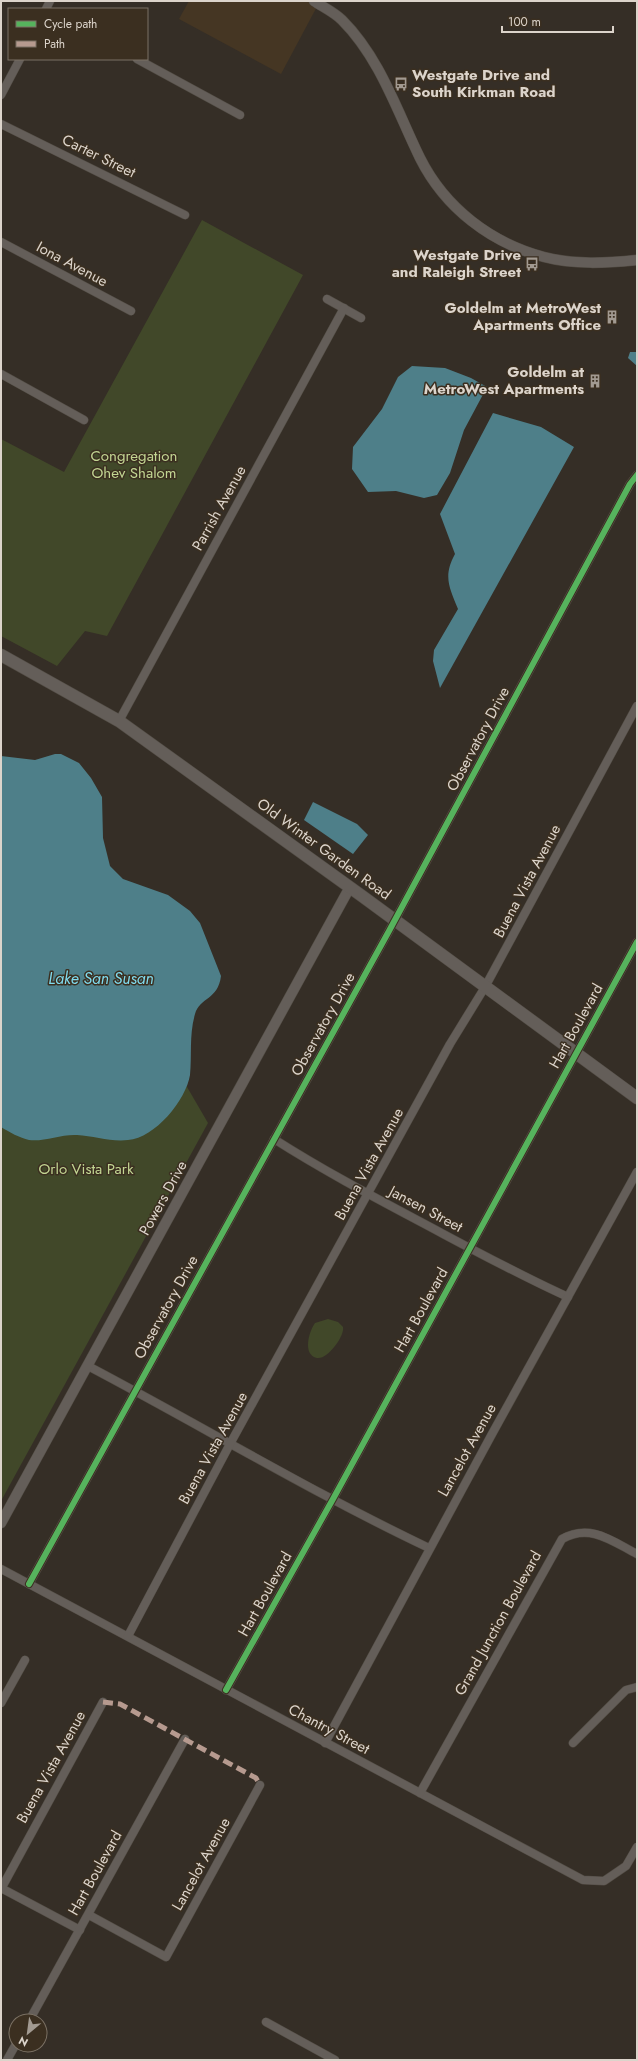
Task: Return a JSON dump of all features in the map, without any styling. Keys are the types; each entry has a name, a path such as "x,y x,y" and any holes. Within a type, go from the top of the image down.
{"main road":[{"name":"Old Winter Garden Road","path":"1,655 119,721 350,887 637,1098"}],"street":[{"path":"314,1 340,19 360,40 384,80 421,160 444,195 472,223 504,243 544,258 575,262 605,263 637,260"},
{"path":"1,95 19,60"},
{"path":"140,60 240,114"},
{"name":"Carter Street","path":"1,124 185,215"},
{"name":"Iona Avenue","path":"1,242 131,311"},
{"path":"327,299 361,318"},
{"name":"Parrish Avenue","path":"119,721 344,308"},
{"path":"1,374 84,420"},
{"name":"Observatory Drive","path":"29,1584 395,920 630,484 637,475"},
{"name":"Buena Vista Avenue","path":"128,1636 230,1444 450,1044 485,987 637,706"},
{"name":"Powers Drive","path":"1,1523 350,887"},
{"name":"Hart Boulevard","path":"226,1690 333,1499 637,942"},
{"name":"Jansen Street","path":"274,1139 311,1164 523,1276 568,1297"},
{"name":"Lancelot Avenue","path":"324,1743 637,1172"},
{"path":"88,1366 333,1499 430,1548"},
{"name":"Grand Junction Boulevard","path":"420,1793 562,1539 572,1533 589,1532 601,1535 637,1554"},
{"name":"Chantry Street","path":"1,1569 128,1636 324,1743 583,1880 604,1880 626,1866 637,1847"},
{"path":"1,1703 25,1660"},
{"path":"573,1743 626,1690 637,1687"},
{"name":"Buena Vista Avenue","path":"1,1888 103,1702"},
{"name":"Hart Boulevard","path":"33,2013 185,1739"},
{"name":"Lancelot Avenue","path":"89,1915 166,1957 260,1785"},
{"path":"1,1888 80,1930"},
{"path":"266,2022 335,2060"}],"shaded area":[{"path":"189,1 320,1 281,74 179,19"}],"green space":[{"name":"Congregation Ohev Shalom","path":"202,220 303,275 107,636 85,631 57,666 1,636 1,439 64,472"},
{"name":"Orlo Vista Park","path":"169,1056 208,1123 1,1501 1,1059"},
{"path":"328,1319 338,1322 343,1327 343,1331 334,1347 326,1355 321,1358 317,1358 312,1356 308,1348 309,1337 315,1323"}],"water":[{"path":"630,352 637,352 637,366 628,358"},
{"path":"412,366 445,368 471,378 487,387 464,430 450,473 437,495 424,498 396,491 368,492 352,469 353,447 382,409 398,377"},
{"path":"493,413 541,427 574,447 440,688 433,661 434,650 458,609 450,588 448,575 451,562 455,554 440,514"},
{"name":"Lake San Susan","path":"55,754 61,754 79,763 91,778 102,797 103,838 110,866 123,879 168,895 190,911 200,923 221,976 216,990 197,1008 195,1014 191,1037 190,1075 182,1095 168,1116 149,1133 138,1138 115,1140 71,1135 41,1140 29,1140 15,1135 1,1127 1,756 35,760"},
{"path":"313,802 357,824 368,835 353,854 304,820"}],"marked path":[{"path":"103,1702 120,1704 256,1778 260,1785"}],"cycle path":[{"path":"29,1584 389,931 630,484 637,475"},
{"path":"226,1690 333,1499 637,942"}],"place":[{"name":"Westgate Drive and South Kirkman Road","path":"401,84"},
{"name":"Westgate Drive and Raleigh Street","path":"532,264"},
{"name":"Goldelm at MetroWest Apartments Office","path":"612,317"},
{"name":"Goldelm at MetroWest Apartments","path":"595,381"}]}
